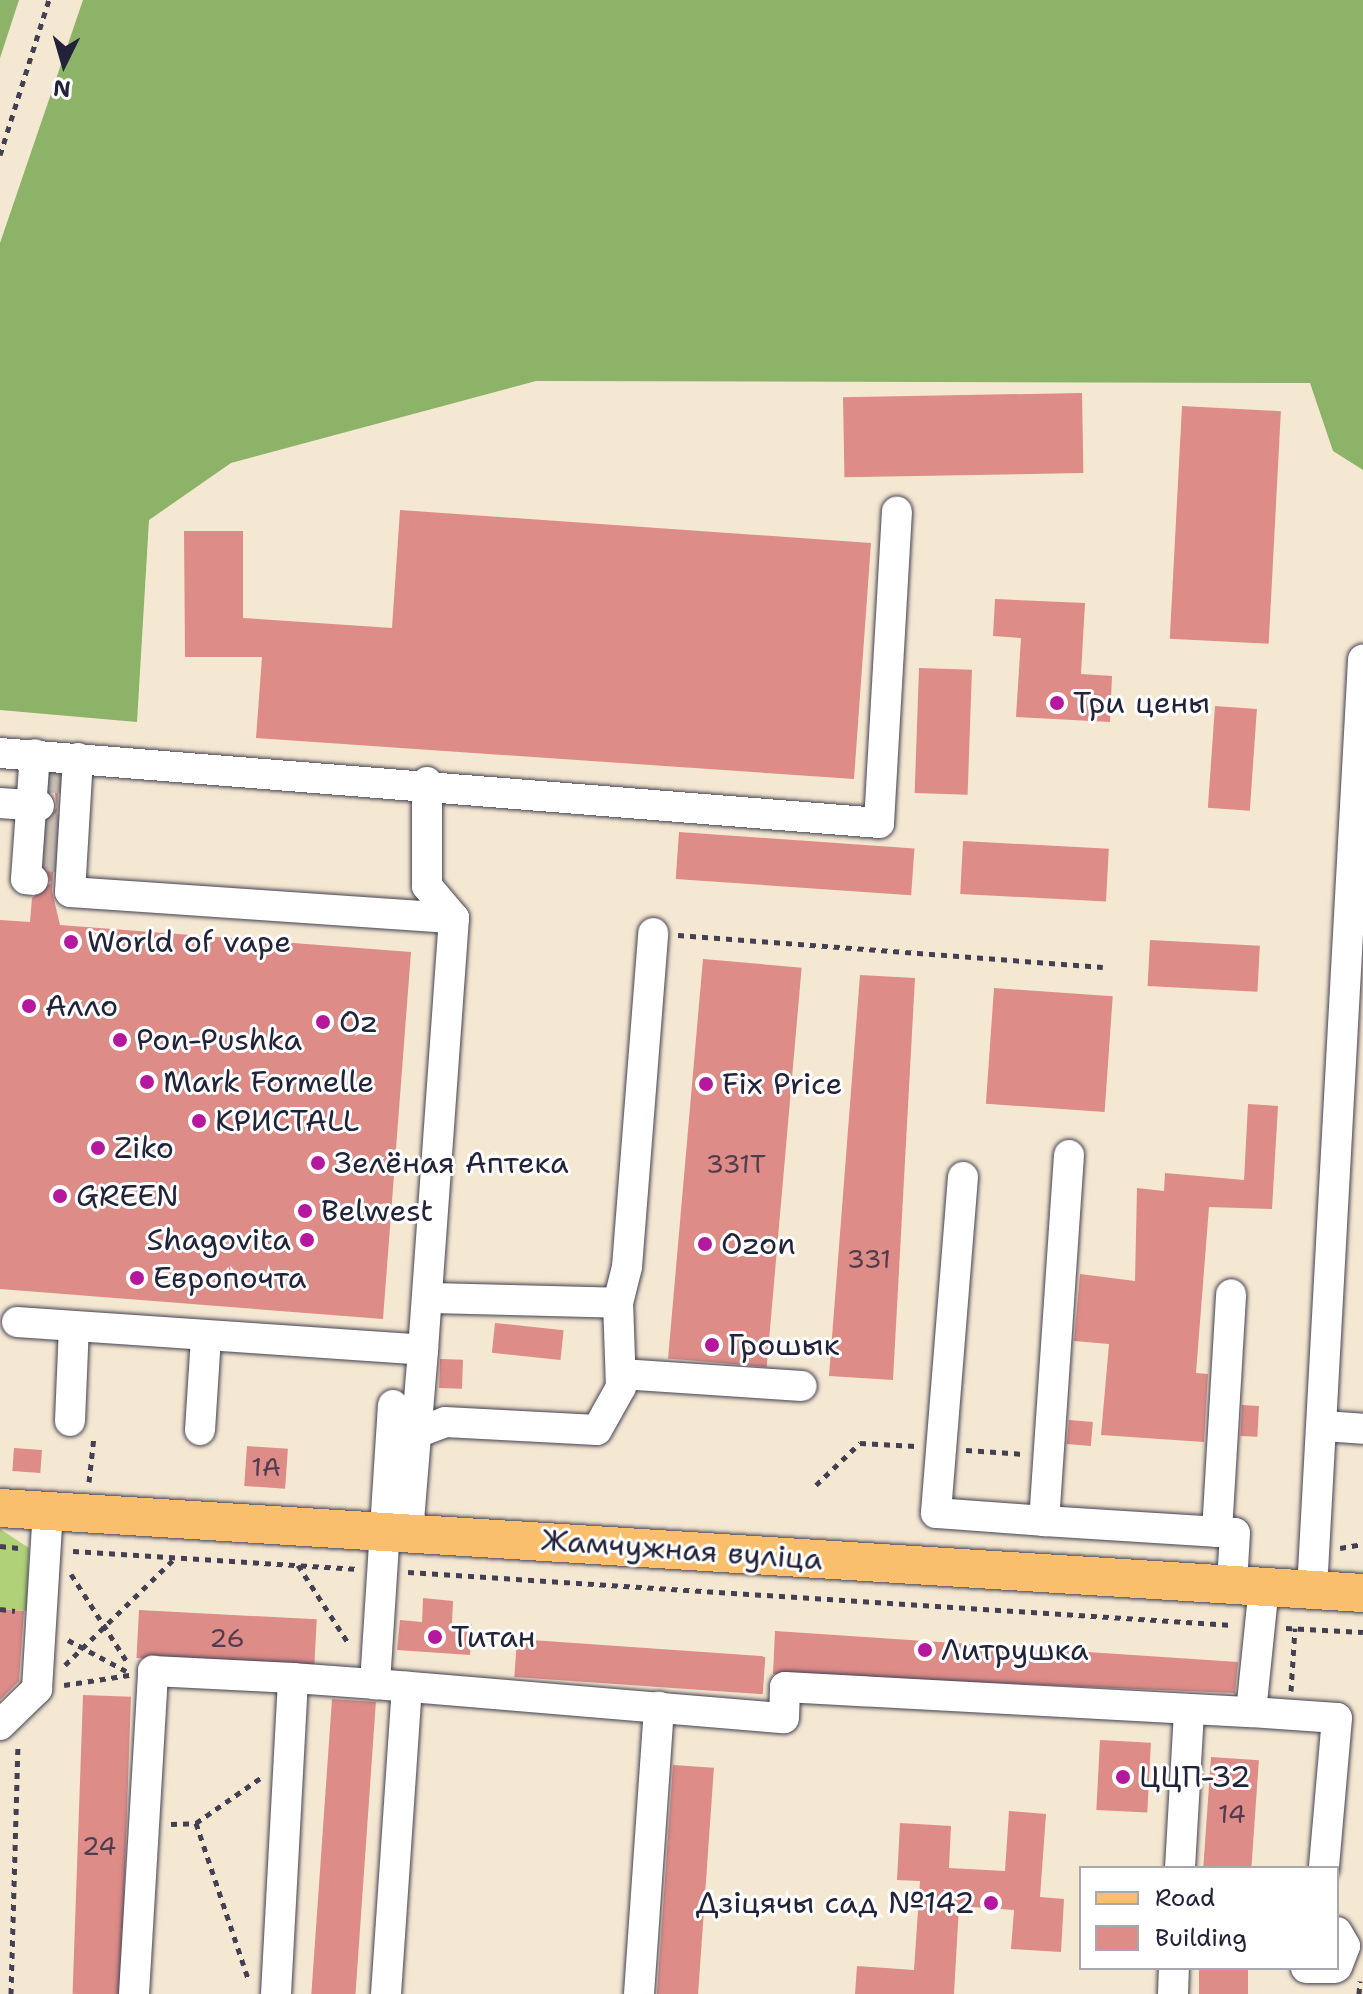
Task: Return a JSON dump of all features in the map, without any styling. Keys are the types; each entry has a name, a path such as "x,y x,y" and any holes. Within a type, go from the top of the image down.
{"main road":[{"name":"Жамчужная вуліца","path":"0,1508 1363,1593"}],"lane":[{"path":"0,803 53,821 427,782 879,823 897,512"},
{"path":"1312,1590 1357,916 1363,659"},
{"path":"0,753 53,821 70,892 454,918"},
{"path":"375,1684 382,1570 396,1533 414,1434 432,1298 454,918 427,886 427,782"},
{"path":"414,1434 445,1422 597,1430 621,1387 618,1303 627,1267 653,933"},
{"path":"1044,1521 1069,1155"},
{"path":"963,1177 936,1513 1235,1533 1259,1626 1251,1712"},
{"path":"1217,1532 1231,1294"},
{"path":"432,1298 618,1303"},
{"path":"17,1322 423,1350"},
{"path":"70,1421 74,1327"},
{"path":"200,1430 206,1337"},
{"path":"621,1374 802,1386"},
{"path":"393,1405 396,1533"},
{"path":"1324,1426 1363,1429"},
{"path":"9,1719 37,1689 48,1511"},
{"path":"134,1994 153,1671 375,1684 784,1718 785,1687 1337,1718 1324,1866"},
{"path":"276,1994 293,1678"},
{"path":"386,1994 407,1687"},
{"path":"639,1994 659,1707"},
{"path":"1180,1866 1189,1710"},
{"path":"1339,1936 1345,1946 1339,1960"},
{"path":"1173,1994 1174,1970"}],"path":[{"path":"0,155 49,0"},
{"path":"653,933 1103,967"},
{"path":"0,1546 1363,1632"},
{"path":"37,1689 177,1556"},
{"path":"298,1564 375,1684"},
{"path":"37,1689 153,1671"},
{"path":"9,1719 11,1994"},
{"path":"144,1825 196,1823 289,1758"},
{"path":"196,1823 253,1994"}],"green space":[{"path":"0,0 19,0 0,58"},
{"path":"83,0 1363,0 1363,470 1333,451 1310,383 536,381 231,463 149,520 137,722 0,710 0,243"},
{"path":"0,1529 29,1548 27,1611 0,1609"}],"building":[{"path":"1082,393 1083,473 844,477 843,397"},
{"path":"1182,406 1281,411 1269,644 1170,639"},
{"path":"400,510 871,543 854,779 256,738 262,657 185,657 184,531 243,531 243,618 392,628"},
{"path":"995,599 1085,603 1081,674 1112,676 1110,722 1016,717 1021,638 993,636"},
{"path":"919,668 972,670 968,795 915,793"},
{"path":"1215,706 1257,709 1250,811 1208,808"},
{"name":"КРИСТАLL","path":"52,775 59,776 52,891 60,925 411,952 383,1319 0,1289 0,920 30,922 32,898 51,883 45,867 48,821 57,807"},
{"path":"679,832 914,848 911,895 676,879"},
{"path":"963,841 1109,849 1106,902 960,894"},
{"path":"1150,940 1260,946 1257,992 1148,986"},
{"path":"703,959 802,968 767,1367 668,1358"},
{"path":"860,975 915,978 893,1380 829,1376"},
{"path":"994,988 1113,996 1105,1112 986,1104"},
{"path":"1248,1104 1278,1106 1272,1209 1209,1207 1196,1373 1208,1374 1204,1442 1101,1435 1109,1344 1074,1341 1080,1274 1135,1281 1137,1188 1164,1191 1165,1173 1244,1180"},
{"path":"495,1323 564,1330 560,1360 492,1353"},
{"path":"440,1359 463,1360 462,1389 439,1388"},
{"path":"1242,1405 1259,1406 1257,1437 1240,1436"},
{"path":"1069,1420 1093,1422 1091,1446 1067,1444"},
{"path":"247,1446 288,1449 285,1489 244,1486"},
{"path":"14,1448 42,1450 40,1473 12,1471"},
{"name":"Титан","path":"423,1598 453,1601 452,1623 472,1624 470,1655 397,1650 400,1620 422,1622"},
{"path":"0,1609 24,1611 19,1681 0,1700"},
{"path":"139,1610 317,1619 314,1667 136,1658"},
{"path":"775,1631 1238,1662 1235,1693 773,1674"},
{"path":"517,1639 765,1656 763,1694 514,1677"},
{"path":"83,1695 131,1697 121,1994 73,1994"},
{"path":"332,1699 376,1702 355,1994 311,1994"},
{"name":"ЦЦП-32","path":"1100,1740 1151,1743 1147,1813 1096,1810"},
{"path":"1211,1757 1259,1760 1251,1866 1203,1866"},
{"path":"673,1765 714,1768 698,1994 657,1994"},
{"name":"Дзіцячы сад №142","path":"1009,1811 1046,1814 1040,1897 1064,1899 1061,1952 1011,1949 1014,1910 959,1906 954,1994 855,1994 857,1966 914,1970 920,1881 897,1880 900,1823 951,1826 949,1868 1005,1871"},
{"path":"1199,1970 1248,1970 1248,1994 1199,1994"}],"tunnel":[{"path":"41,777 71,779"},
{"path":"37,827 67,830"},
{"path":"35,855 65,858"}],"place":[{"name":"Три цены","path":"1057,703"},
{"name":"World of vape","path":"71,942"},
{"name":"Алло","path":"29,1006"},
{"name":"Oz","path":"323,1022"},
{"name":"Pon-Pushka","path":"120,1040"},
{"name":"Mark Formelle","path":"147,1082"},
{"name":"Fix Price","path":"706,1084"},
{"name":"КРИСТАLL","path":"199,1121"},
{"name":"Ziko","path":"98,1148"},
{"name":"Зелёная Аптека","path":"318,1163"},
{"name":"GREEN","path":"60,1196"},
{"name":"Belwest","path":"305,1211"},
{"name":"Shagovita","path":"307,1240"},
{"name":"Ozon","path":"705,1244"},
{"name":"Европочта","path":"137,1278"},
{"name":"Грошык","path":"712,1345"},
{"name":"Титан","path":"435,1637"},
{"name":"Литрушка","path":"925,1650"},
{"name":"ЦЦП-32","path":"1123,1777"},
{"name":"Дзіцячы сад №142","path":"991,1903"}]}
